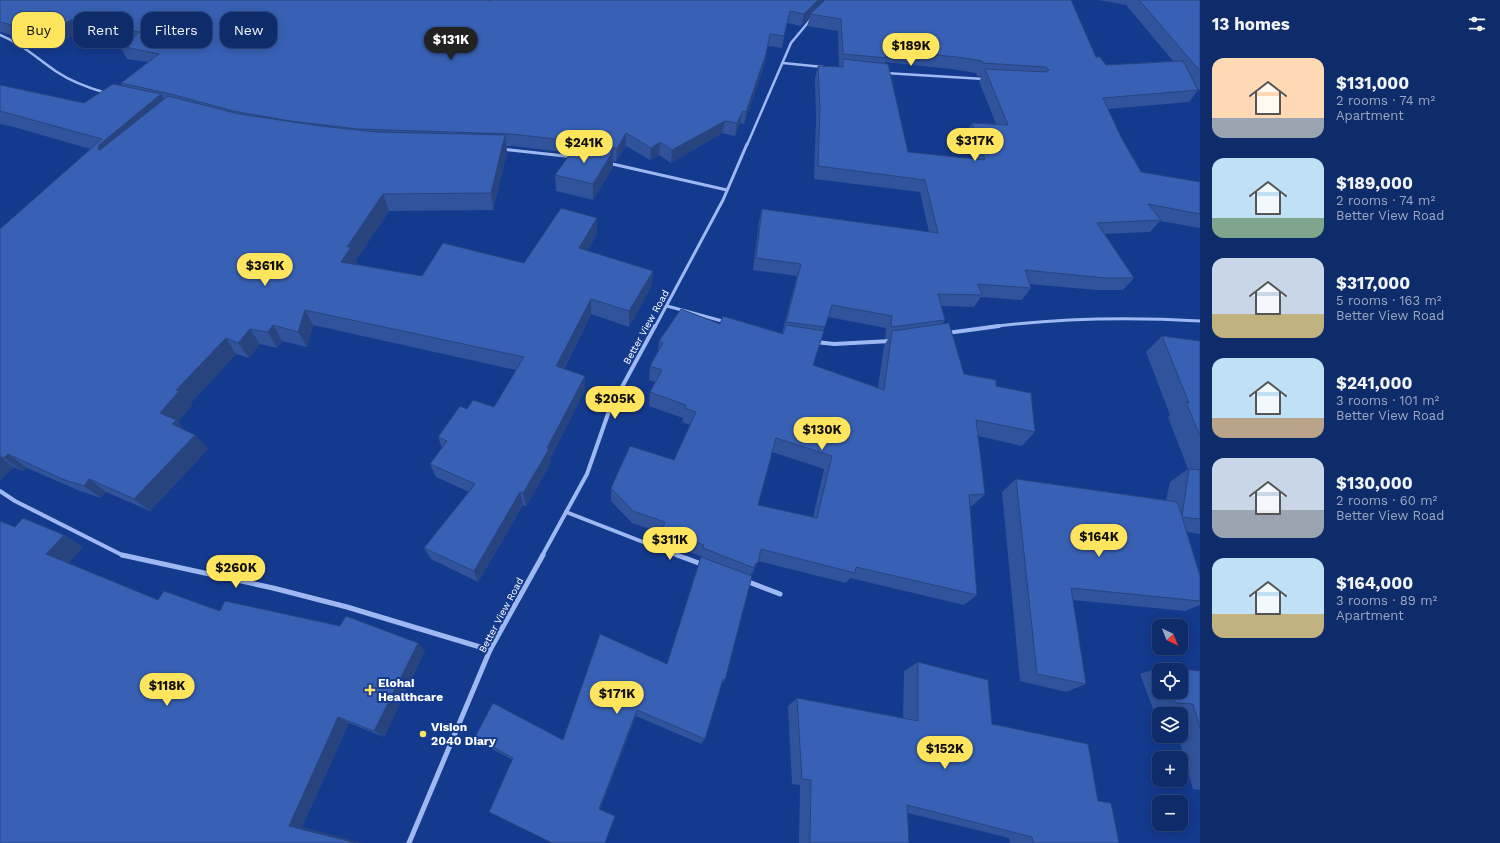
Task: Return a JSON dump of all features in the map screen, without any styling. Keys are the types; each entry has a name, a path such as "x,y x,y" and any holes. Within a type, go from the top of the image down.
{"street":[{"name":"Better View Road","path":"408,843 490,650 587,474 610,411 652,331 667,306 727,190 791,43 815,15"},
{"path":"0,36 14,41 58,73 83,85 113,95"},
{"path":"783,63 828,68"},
{"path":"880,73 987,79"},
{"path":"493,148 514,149 582,158"},
{"path":"604,162 727,190"},
{"path":"667,306 733,324"},
{"path":"940,334 1045,322 1104,318 1200,321"},
{"path":"810,342 834,344 881,343 896,341"},
{"path":"0,491 15,501 125,556 273,588 332,603 490,650"},
{"path":"566,512 706,566"},
{"path":"743,580 780,594"}],"building":[{"path":"0,0 818,0 804,14 790,11 784,36 770,34 766,54 746,112 743,111 737,123 725,121 672,150 660,142 651,148 626,133 617,149 581,142 512,134 358,129 290,121 233,111 171,94 121,83 159,54 130,48 133,48 133,37 140,32 133,31 133,12 73,12 73,20 65,24 65,12 12,12 12,25 0,22"},
{"path":"825,0 1071,0 1096,57 1100,57 1106,65 1183,61 1198,90 1103,98 1121,137 1141,172 1200,182 1200,214 1148,204 1161,220 1097,223 1134,278 1106,278 1025,270 1031,288 978,284 982,295 938,294 945,320 891,327 892,316 832,305 825,327 786,322 801,264 756,258 762,209 938,233 925,180 818,166 820,108 818,66 843,67 843,59 888,64 908,152 985,160 972,123 1008,125 985,69 1046,72 1049,70 1046,67 983,63 982,61 957,57 884,50 887,58 843,54 841,19 810,14"},
{"path":"1139,0 1200,0 1200,71"},
{"path":"113,84 161,94 99,145 98,149 100,150 168,96 239,114 320,126 376,132 505,135 491,193 383,194 347,247 351,247 341,262 422,276 443,243 524,263 561,208 597,218 579,248 653,271 629,311 591,299 556,366 585,376 547,448 549,449 523,493 520,492 474,571 424,548 475,484 430,464 447,441 438,437 460,406 467,409 473,400 494,407 524,357 305,310 298,332 273,325 268,332 250,329 238,343 226,338 176,390 179,391 160,413 176,420 172,424 195,435 134,499 89,479 84,486 62,479 8,454 4,458 0,456 0,229 102,139 0,111 0,85 84,103"},
{"path":"577,144 613,151 593,184 555,175"},
{"path":"681,309 720,324 723,316 783,334 786,325 824,331 813,365 884,390 892,331 949,323 964,374 996,380 996,386 1031,393 1035,432 976,420 985,494 969,495 977,595 856,567 855,573 761,549 758,563 756,563 754,568 703,548 704,545 662,530 665,522 633,511 611,488 630,446 674,460 696,412 685,408 686,405 650,392 662,370 650,366 663,343 659,341","holes":["776,438 832,456 817,518 758,505"]},
{"path":"1162,336 1200,341 1200,436 1186,402 1189,403"},
{"path":"1189,469 1200,470 1200,519 1182,517 1200,576 1200,601 1071,588 1086,684 1037,674 1016,479 1177,502 1182,516"},
{"path":"23,518 64,535 46,554 158,600 164,591 220,611 225,601 340,626 346,616 418,643 374,731 338,717 289,826 356,843 0,843 0,521 15,527"},
{"path":"701,557 752,576 725,680 723,679 705,739 637,710 599,809 615,816 605,843 552,843 489,812 513,758 475,737 493,703 563,740 600,634 667,664"},
{"path":"918,662 988,680 992,724 1088,744 1098,801 1111,803 1119,843 1033,843 1032,837 907,805 909,843 810,843 811,780 802,779 797,698 918,721"},
{"path":"1188,670 1200,671 1200,728 1193,704 1175,703 1174,699 1188,699"}],"place":[{"name":"Elohai Healthcare","path":"370,690"},
{"name":"Vision 2040 Diary","path":"423,734"}]}
